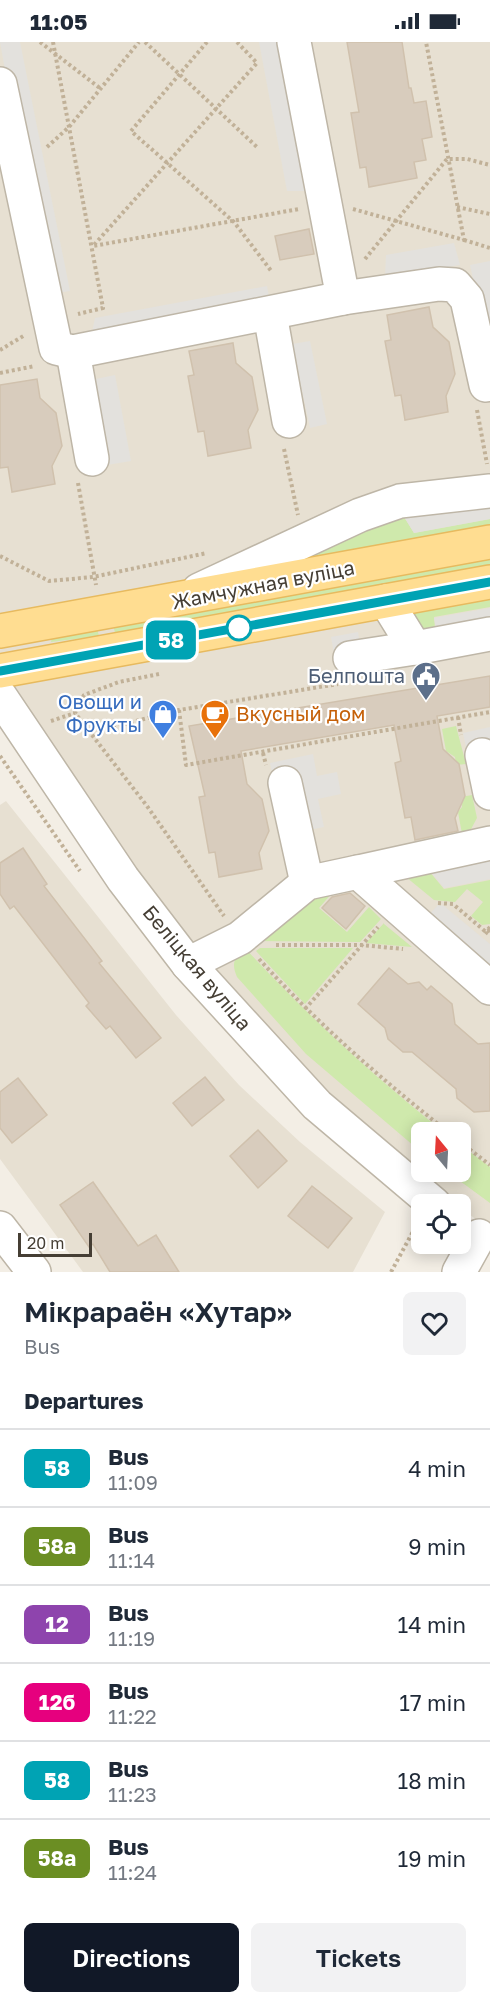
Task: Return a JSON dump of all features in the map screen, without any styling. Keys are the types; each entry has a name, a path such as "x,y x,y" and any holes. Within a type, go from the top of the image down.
{"main road":[{"name":"Жамчужная вуліца","path":"0,631 490,543"},
{"name":"Жамчужная вуліца","path":"0,671 490,582"}],"street":[{"path":"294,42 343,298"},
{"path":"0,84 56,348 92,459"},
{"path":"59,358 343,298 439,284 455,285 467,299 481,393"},
{"path":"270,314 286,433"},
{"path":"177,600 360,515 400,501 489,481"},
{"path":"386,601 415,648"},
{"path":"345,671 415,648 490,634"},
{"name":"Беліцкая вуліца","path":"0,696 117,869 188,964 317,1105 411,1201"},
{"path":"482,755 490,793"},
{"path":"276,779 307,883"},
{"path":"188,964 240,938 307,883 490,843"},
{"path":"358,872 490,988"},
{"path":"0,1228 34,1272"},
{"path":"459,1272 476,1234"}],"path":[{"path":"40,42 101,89"},
{"path":"0,350 50,319 103,309 53,42"},
{"path":"47,147 69,127 139,42"},
{"path":"145,42 216,106 258,148"},
{"path":"207,42 131,131 234,222 272,272"},
{"path":"93,246 256,63 237,42"},
{"path":"426,42 464,240"},
{"path":"447,159 467,159 490,165"},
{"path":"359,266 447,159"},
{"path":"347,207 490,248"},
{"path":"457,207 490,214"},
{"path":"93,246 300,209"},
{"path":"0,373 59,358"},
{"path":"481,393 489,481"},
{"path":"286,433 299,519"},
{"path":"0,556 50,581 93,577"},
{"path":"113,727 345,671"},
{"path":"119,682 84,695 75,713 227,918"},
{"path":"179,710 186,765 490,712"},
{"path":"263,753 276,779"},
{"path":"434,903 453,904 489,930 490,935"},
{"path":"305,1009 384,920"},
{"path":"272,945 361,945 408,950"},
{"path":"251,951 305,1009 395,1090 435,1122"},
{"path":"471,1150 490,1165"},
{"path":"391,1272 411,1238"}],"shaded area":[{"path":"0,42 490,42 490,1230 471,1216 471,1194 442,1194 426,1182 471,1182 471,1122 411,1122 411,1171 319,1103 129,876 0,676"},
{"path":"0,42 20,42 70,291 45,295"},
{"path":"259,42 282,42 311,191 287,191"},
{"path":"454,243 460,265 385,277 386,255"},
{"path":"490,261 490,357 470,265"},
{"path":"267,286 270,302 91,337 95,318"},
{"path":"310,341 327,424 310,428 292,344"},
{"path":"115,375 131,461 107,465 91,380"},
{"path":"490,476 490,519 414,533 401,512"},
{"path":"490,608 490,642 440,651 434,618"},
{"path":"358,632 365,671 338,676 331,637"},
{"path":"490,727 490,800 478,803 463,733"},
{"path":"313,754 317,776 337,772 341,794 318,799 324,827 284,835 270,763"},
{"path":"6,801 176,1015 239,1085 300,1142 385,1212 353,1272 83,1272 0,1159 0,805"},
{"path":"490,850 490,879 444,888 424,864"},
{"path":"438,905 444,906 490,944 490,975 424,920"}],"green space":[{"path":"401,512 414,533 490,519 490,525 281,565"},
{"path":"490,554 490,565 115,633 113,624"},
{"path":"490,596 490,607 434,617 435,628 429,644 411,611"},
{"path":"97,628 99,636 51,642 52,636"},
{"path":"456,726 466,764 456,765 455,757 446,751 442,729"},
{"path":"472,795 477,818 470,831 462,834 458,812 462,807 461,797"},
{"path":"424,865 444,889 490,880 490,924 482,925 471,916 483,902 467,889 455,902 434,900 406,877"},
{"path":"339,885 319,908 347,932 369,907 381,919 360,942 255,941 313,894"},
{"path":"384,924 412,947 366,943"},
{"path":"245,948 341,1044 432,1122 411,1122 411,1143 306,1054 237,977 234,968 238,955"},
{"path":"260,948 353,948 305,1004 256,951"},
{"path":"471,1153 490,1167 490,1203 461,1182 471,1182"}],"building":[{"path":"347,42 402,42 409,88 411,88 414,103 426,101 432,137 422,139 426,160 414,162 417,178 369,187 366,167 360,168 351,113 359,112"},
{"path":"309,229 314,254 280,260 275,236"},
{"path":"429,307 433,327 449,342 455,374 446,396 448,412 405,420 401,395 395,396 385,341 391,340 387,315"},
{"path":"233,343 236,363 252,377 258,410 248,430 251,448 208,456 204,431 198,432 188,376 194,375 189,351"},
{"path":"37,379 40,398 56,413 62,446 52,466 55,484 12,492 8,467 0,468 0,385"},
{"path":"490,676 490,707 437,716 443,749 459,764 465,796 455,818 458,831 415,840 411,817 405,818 395,763 401,761 394,725 241,751 247,784 262,799 269,831 259,853 262,869 219,877 215,852 209,853 199,797 205,796 189,726"},
{"path":"23,848 47,884 44,886 102,961 99,963 161,1038 136,1058 110,1026 106,1029 86,1006 89,1003 14,906 10,909 0,894 0,863"},
{"path":"350,893 365,906 346,929 322,908 332,897"},
{"path":"389,968 408,984 419,982 427,990 431,986 452,1004 455,1024 478,1044 490,1043 490,1111 474,1112 457,1098 456,1089 412,1052 403,1052 388,1039 385,1028 358,1004"},
{"path":"205,1077 224,1100 192,1126 173,1103"},
{"path":"18,1078 47,1115 12,1143 0,1128 0,1092"},
{"path":"258,1130 287,1161 258,1188 230,1156"},
{"path":"93,1182 138,1246 156,1235 179,1272 110,1272 93,1244 89,1247 60,1205"},
{"path":"312,1186 352,1218 328,1248 288,1216"}],"bus line":[{"name":"58","path":"0,671 490,582"}],"place":[{"name":"Белпошта","path":"426,702"},
{"name":"Овощи и Фрукты","path":"163,740"},
{"name":"Вкусный дом","path":"215,740"}]}
